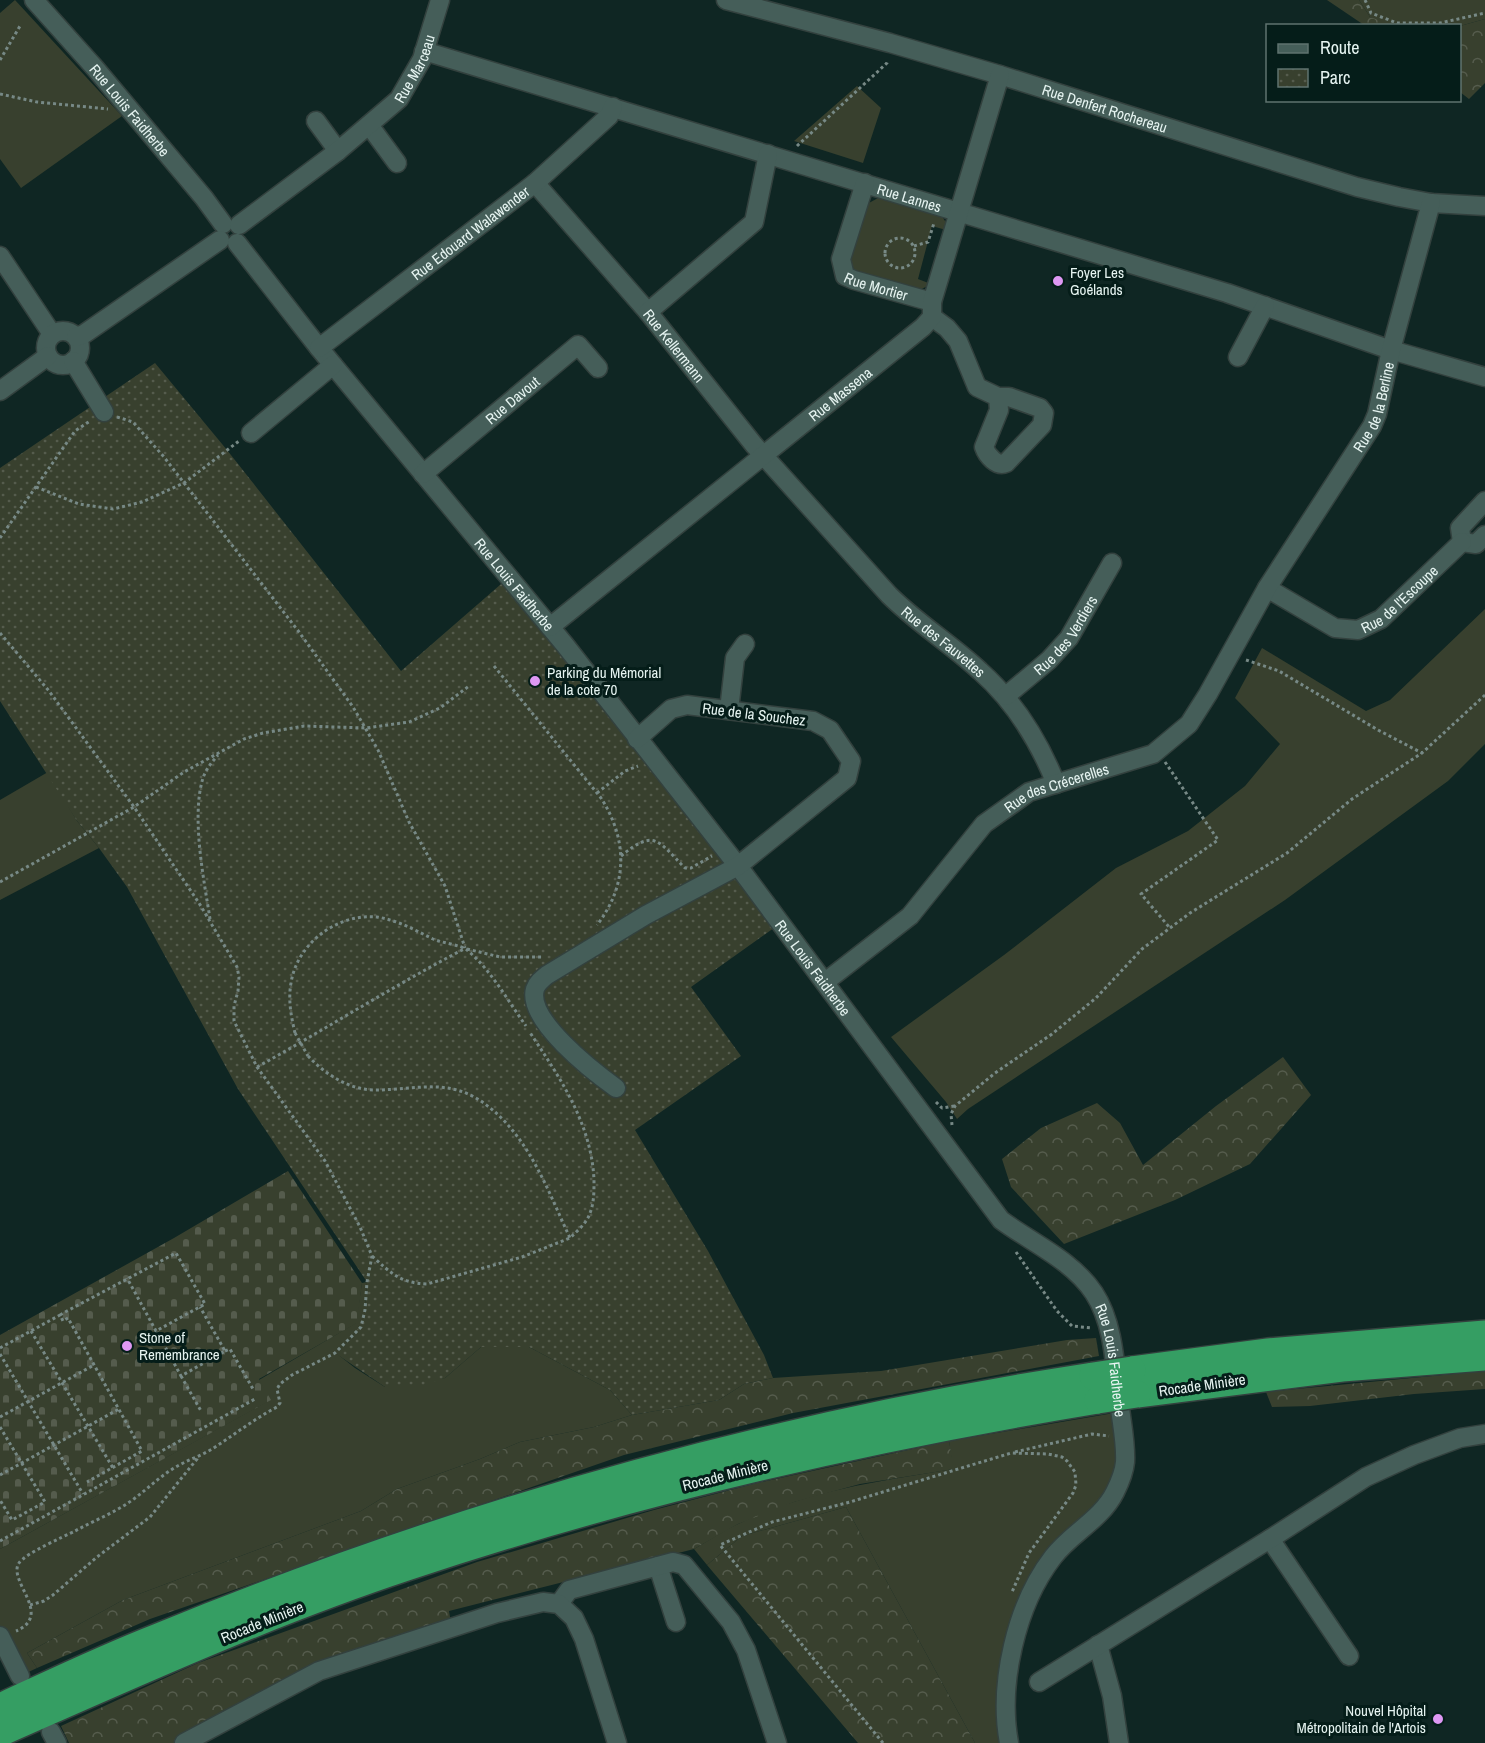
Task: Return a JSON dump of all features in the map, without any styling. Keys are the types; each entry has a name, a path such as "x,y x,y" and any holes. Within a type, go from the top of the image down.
{"highway":[{"name":"Rocade Minière","path":"0,1733 190,1651 308,1603 405,1568 533,1527 718,1476 937,1428 1095,1388 1135,1382 1268,1352 1485,1334"},
{"name":"Rocade Minière","path":"1135,1382 1485,1357"},
{"name":"Rocade Minière","path":"0,1707 168,1633 300,1582 480,1520 667,1466 800,1432 1001,1390 1095,1388"}],"street":[{"name":"Rue Louis Faidherbe","path":"34,0 204,198 319,348 550,627 738,866 1001,1220 1058,1258 1095,1294 1108,1328 1124,1446 1123,1475 1102,1512 1053,1556 1034,1587 1021,1616 1011,1658 1006,1700 1006,1727 1009,1743"},
{"name":"Rue Marceau","path":"76,337 84,334 230,233 338,151 399,99 422,59 440,0"},
{"name":"Rue Denfert Rochereau","path":"726,0 890,43 1000,75 1357,187 1431,203 1485,206"},
{"name":"Rue Lannes","path":"424,51 865,183 1265,306 1391,350 1485,377"},
{"path":"998,397 977,387 958,341 932,310 1000,75"},
{"name":"Rue Edouard Walawender","path":"319,348 535,183 609,116 613,107"},
{"path":"316,121 338,151"},
{"path":"369,125 397,163"},
{"path":"648,312 754,222 768,154"},
{"name":"Rue Kellermann","path":"535,183 648,312 763,454 813,510"},
{"name":"Rue Mortier","path":"865,183 841,259 845,276 932,310"},
{"name":"Rue de la Berline","path":"1267,588 1372,426 1431,203"},
{"path":"0,256 52,334"},
{"path":"1238,357 1265,306"},
{"name":"Rue Massena","path":"550,627 923,327 932,310"},
{"path":"62,331 76,337 80,347 73,361 59,364 48,356 46,344 52,334 62,331"},
{"name":"Rue Davout","path":"423,474 578,345 598,368"},
{"path":"0,391 48,356"},
{"path":"73,361 104,412"},
{"path":"251,433 333,365"},
{"name":"Rue de l'Escoupe","path":"1461,542 1460,528 1485,501"},
{"name":"Rue des Fauvettes","path":"813,510 911,617 979,669 1006,696 1047,760 1056,784"},
{"name":"Rue de l'Escoupe","path":"1461,542 1476,544 1485,535"},
{"name":"Rue de l'Escoupe","path":"1267,588 1335,628 1358,630 1381,619 1461,542"},
{"name":"Rue des Verdiers","path":"1006,696 1049,660 1069,638 1112,562"},
{"name":"Rue des Crécerelles","path":"825,982 910,916 984,824 1029,792 1153,754 1189,724 1267,588"},
{"path":"729,710 735,658 745,644"},
{"name":"Rue de la Souchez","path":"615,1088 578,1059 555,1034 537,1006 534,992 536,986 547,975 646,915 738,866 847,778 851,761 830,730 813,721 687,705 671,709 637,739"},
{"path":"1039,1682 1366,1477 1414,1455 1460,1438 1485,1434"},
{"path":"1270,1539 1349,1656"},
{"path":"559,1604 569,1590 674,1562 684,1564 731,1622 746,1650 777,1743"},
{"path":"658,1566 676,1622"},
{"path":"184,1743 319,1671 508,1610 543,1602 559,1604 574,1618 584,1639 617,1743"},
{"path":"0,1636 20,1676"},
{"path":"1098,1645 1112,1696 1119,1743"}],"path":[{"path":"1365,0 1371,13 1397,23 1440,23 1485,13"},
{"path":"0,60 20,26"},
{"path":"788,160 801,141 887,63 890,43"},
{"path":"0,94 37,102 130,110"},
{"path":"914,246 928,242 934,223"},
{"path":"895,238 904,238 914,246 913,259 906,266 896,267 885,258 885,249 895,238"},
{"path":"0,538 75,431 104,412 133,422 184,483 299,632 366,728 409,822 445,886 465,948 501,992 550,1063 578,1111 589,1139 594,1168 594,1197 590,1215 570,1238 522,1257 427,1284 412,1283 393,1276 372,1256 360,1227 325,1161 257,1067 234,1021 239,977 237,967 199,903 134,807 49,691 0,633"},
{"path":"36,487 79,504 112,509 142,502 184,483 251,433"},
{"path":"1230,655 1279,671 1378,730 1422,753"},
{"path":"494,666 597,794 610,812 617,829 621,857 618,886 604,916 595,928"},
{"path":"0,882 134,807 184,772 244,739 282,729 325,725 366,728 409,722 440,708 469,686"},
{"path":"955,1106 995,1073 1052,1034 1096,998 1142,949 1190,913 1287,853 1352,799 1422,753 1485,695"},
{"path":"210,923 201,853 200,797 208,766 222,752"},
{"path":"1170,928 1142,894 1218,840 1164,761 1171,756"},
{"path":"597,794 625,771 654,760"},
{"path":"621,857 639,842 654,840 685,868 691,868 723,849"},
{"path":"552,954 515,959 500,957 440,942 394,921 376,917 355,918 329,928 309,945 298,962 291,981 290,1008 295,1033 308,1056 319,1068 331,1076 354,1086 374,1090 439,1086 463,1092 485,1104 518,1137 531,1157 570,1238"},
{"path":"257,1067 465,948"},
{"path":"1014,1249 1057,1311 1072,1326 1108,1328"},
{"path":"0,1348 176,1253 205,1304 156,1331"},
{"path":"0,1636 28,1624 31,1618 30,1605 17,1570 19,1563 40,1549 129,1502 169,1471 209,1451 278,1407 280,1384 292,1375 335,1353 355,1334 361,1327 365,1310 372,1256"},
{"path":"127,1278 201,1411"},
{"path":"200,1307 225,1352"},
{"path":"60,1315 63,1321 68,1318 142,1451 87,1482"},
{"path":"31,1331 112,1468"},
{"path":"181,1376 230,1349 253,1389"},
{"path":"0,1354 83,1494"},
{"path":"0,1417 94,1365"},
{"path":"0,1541 255,1399"},
{"path":"0,1475 119,1409"},
{"path":"0,1427 45,1502 12,1520 0,1500"},
{"path":"883,1743 720,1545 772,1522 850,1502 1011,1453 1092,1434 1111,1436"},
{"path":"1011,1453 1048,1454 1062,1457 1072,1467 1076,1479 1074,1493 1029,1553 1014,1587 1008,1602 1012,1610 1021,1616"},
{"path":"30,1605 53,1595 97,1557 150,1517 198,1456"}],"green space":[{"path":"15,0 122,116 21,188 0,159 0,13"},
{"path":"1327,0 1359,0 1370,17 1390,24 1363,24"},
{"path":"1359,0 1485,0 1485,19 1461,26 1387,24 1370,17"},
{"path":"1485,19 1485,83 1469,99 1461,93 1461,26"},
{"path":"857,86 881,108 863,163 794,141"},
{"path":"880,197 941,215 947,224 946,230 932,226 918,279 931,284 918,291 856,272 849,261 867,204"},
{"path":"155,363 227,450 401,671 508,578 778,925 691,987 741,1056 635,1130 708,1251 764,1355 773,1378 744,1384 719,1400 632,1415 610,1390 529,1347 481,1347 445,1378 418,1387 385,1387 335,1353 353,1336 362,1322 367,1282 238,1089 127,887 77,821 0,701 0,468"},
{"path":"1485,609 1485,744 1448,781 1285,900 968,1109 957,1119 946,1102 891,1037 1004,955 1116,868 1188,831 1245,786 1280,744 1235,698 1262,648 1366,711 1390,700"},
{"path":"48,772 77,821 99,848 0,900 0,800"},
{"path":"1283,1057 1311,1095 1250,1164 1175,1200 1064,1244 1011,1187 1002,1159 1041,1128 1097,1103 1120,1123 1143,1165 1216,1106"},
{"path":"288,1171 362,1283 357,1323 259,1379 271,1400 0,1549 0,1335 174,1238"},
{"path":"367,1282 361,1327 336,1353 385,1387 445,1378 481,1347 529,1347 610,1390 632,1415 594,1427 520,1442 397,1489 361,1511 123,1600 27,1653 37,1668 20,1676 0,1636 0,1549 270,1400 259,1380 356,1323 362,1283"},
{"path":"1096,1338 1099,1356 793,1413 624,1455 150,1619 37,1668 27,1653 123,1600 361,1511 397,1489 520,1442 594,1427 632,1415 719,1400 744,1384 773,1378 881,1371 1067,1340"},
{"path":"1485,1371 1485,1389 1414,1394 1310,1406 1272,1407 1266,1392"},
{"path":"1114,1413 1117,1461 1111,1486 1095,1510 1029,1584 1011,1619 1000,1661 998,1682 997,1724 1000,1743 975,1743 846,1507 742,1536 707,1565 694,1549 738,1524 790,1503 843,1489 953,1469 949,1441"},
{"path":"949,1441 954,1469 860,1484 794,1502 738,1524 694,1549 449,1611 452,1629 319,1671 182,1743 69,1743 61,1726 198,1663 477,1562 654,1510 757,1483"},
{"path":"846,1507 975,1743 858,1743 707,1565 742,1536"}],"place":[{"name":"Foyer Les Goélands","path":"1058,281"},
{"name":"Parking du Mémorial de la cote 70","path":"535,681"},
{"name":"Stone of Remembrance","path":"127,1346"},
{"name":"Nouvel Hôpital Métropolitain de l'Artois","path":"1438,1719"}]}
